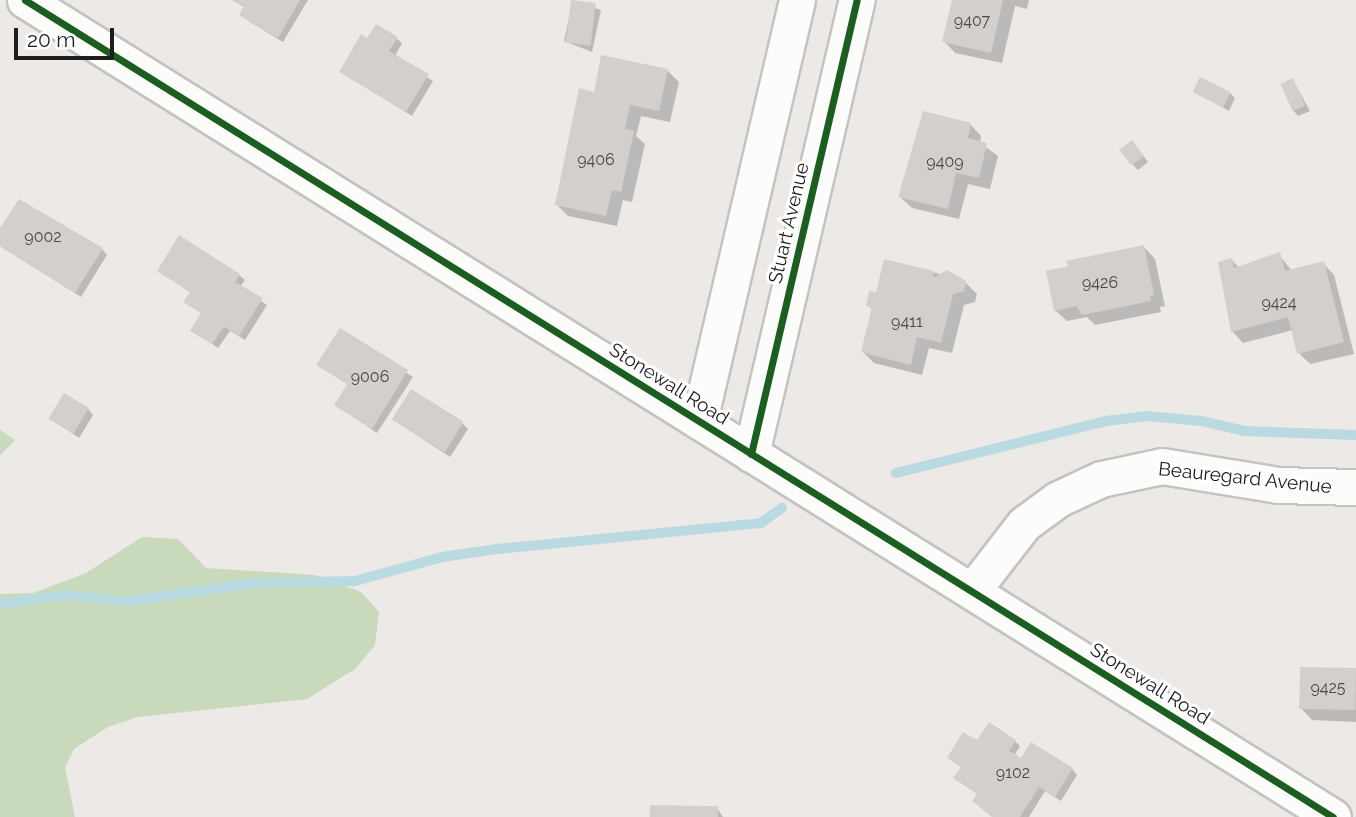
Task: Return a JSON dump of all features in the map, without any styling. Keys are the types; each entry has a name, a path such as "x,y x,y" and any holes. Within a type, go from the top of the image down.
{"street":[{"name":"Stonewall Road","path":"24,0 1333,817"},
{"path":"699,421 797,0"},
{"name":"Stuart Avenue","path":"751,454 857,0"},
{"name":"Beauregard Avenue","path":"972,592 1000,549 1024,524 1058,499 1113,476 1162,466 1278,485 1356,487"}],"green space":[{"path":"0,430 15,440 0,455"},
{"path":"142,537 178,539 206,568 315,575 361,592 379,612 375,645 355,669 307,699 138,717 108,727 74,749 65,767 75,817 0,817 0,594 33,593 86,573"}],"building":[{"path":"233,0 300,0 278,38 239,15 244,6"},
{"path":"571,0 596,3 591,46 566,43"},
{"path":"952,0 1003,0 991,53 942,42"},
{"path":"376,24 398,37 389,51 429,74 406,112 339,72 361,34 367,38"},
{"path":"601,55 668,69 659,111 630,105 625,129 634,131 621,192 612,190 606,216 555,205 579,88 594,92"},
{"path":"1200,77 1231,92 1223,107 1193,92"},
{"path":"1293,78 1305,105 1292,111 1280,84"},
{"path":"923,111 971,123 968,138 987,143 979,178 956,173 948,209 898,197"},
{"path":"1132,140 1144,156 1131,166 1119,150"},
{"path":"19,199 103,248 75,293 0,246 0,228"},
{"path":"179,235 240,274 235,282 263,298 239,336 224,327 212,344 190,331 201,313 183,302 190,292 157,271"},
{"path":"1144,245 1154,295 1150,296 1151,301 1082,315 1076,306 1054,311 1046,271 1068,266 1066,261"},
{"path":"1280,252 1285,271 1324,261 1344,342 1297,354 1288,317 1231,332 1218,262 1232,258 1234,268"},
{"path":"884,259 934,271 933,278 947,270 966,281 964,291 953,294 941,343 917,337 911,365 861,352 872,307 866,306 869,291 876,292"},
{"path":"340,328 408,370 372,429 334,405 347,384 316,365"},
{"path":"411,389 464,422 445,452 392,420"},
{"path":"64,393 89,408 73,434 49,419"},
{"path":"1300,667 1356,668 1355,710 1299,709"},
{"path":"989,722 1016,740 1009,751 1021,758 1031,742 1073,768 1055,797 1039,787 1020,817 992,817 972,801 977,794 953,778 961,767 947,758 963,732 977,740"},
{"path":"650,805 718,806 718,817 650,817"}],"waterway":[{"path":"896,473 1106,421 1147,416 1202,421 1244,431 1356,435"},
{"path":"0,604 66,595 127,601 257,583 355,581 442,557 497,549 761,523 782,508"}],"cycle path":[{"path":"25,0 1333,817"},
{"path":"751,454 857,0"}]}
